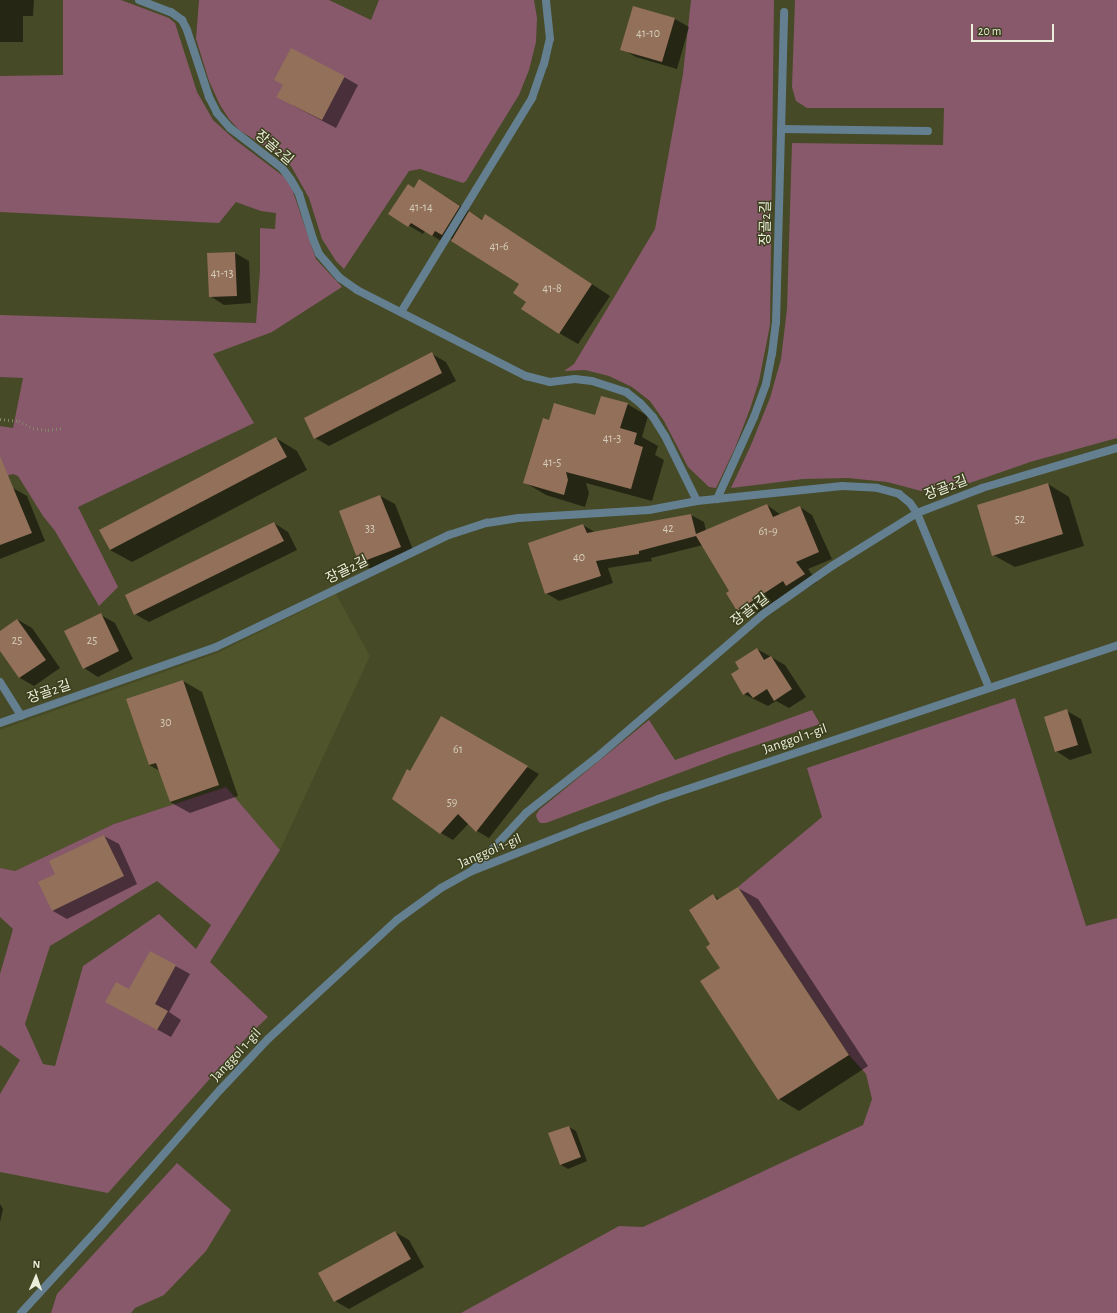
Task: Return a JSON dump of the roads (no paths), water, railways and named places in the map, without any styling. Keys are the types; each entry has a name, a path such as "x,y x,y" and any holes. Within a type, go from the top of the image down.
{"street":[{"name":"장골2길","path":"139,0 171,12 182,20 188,30 209,97 217,113 230,128 282,168 291,180 299,194 313,239 328,266 340,278 357,290 526,376 550,382 575,379 592,381 626,392 640,403 653,417 665,436 697,501"},
{"path":"401,312 532,98 544,64 550,39 546,0"},
{"name":"장골2길","path":"717,499 754,417 766,384 772,354 776,323 784,12"},
{"path":"781,129 928,131"},
{"name":"장골2길","path":"0,723 216,647 449,535 487,523 519,518 649,510 697,501 842,486 877,488 899,494 910,503 917,513 982,488 1117,448"},
{"path":"917,513 989,688"},
{"name":"장골1길","path":"472,871 526,813 596,758 762,615 832,566 917,513"},
{"name":"Janggol 1-gil","path":"21,1313 100,1228 220,1090 268,1039 397,920 441,888 472,871 658,799 1117,645"},
{"name":"장골2길","path":"0,682 21,716"}]}
